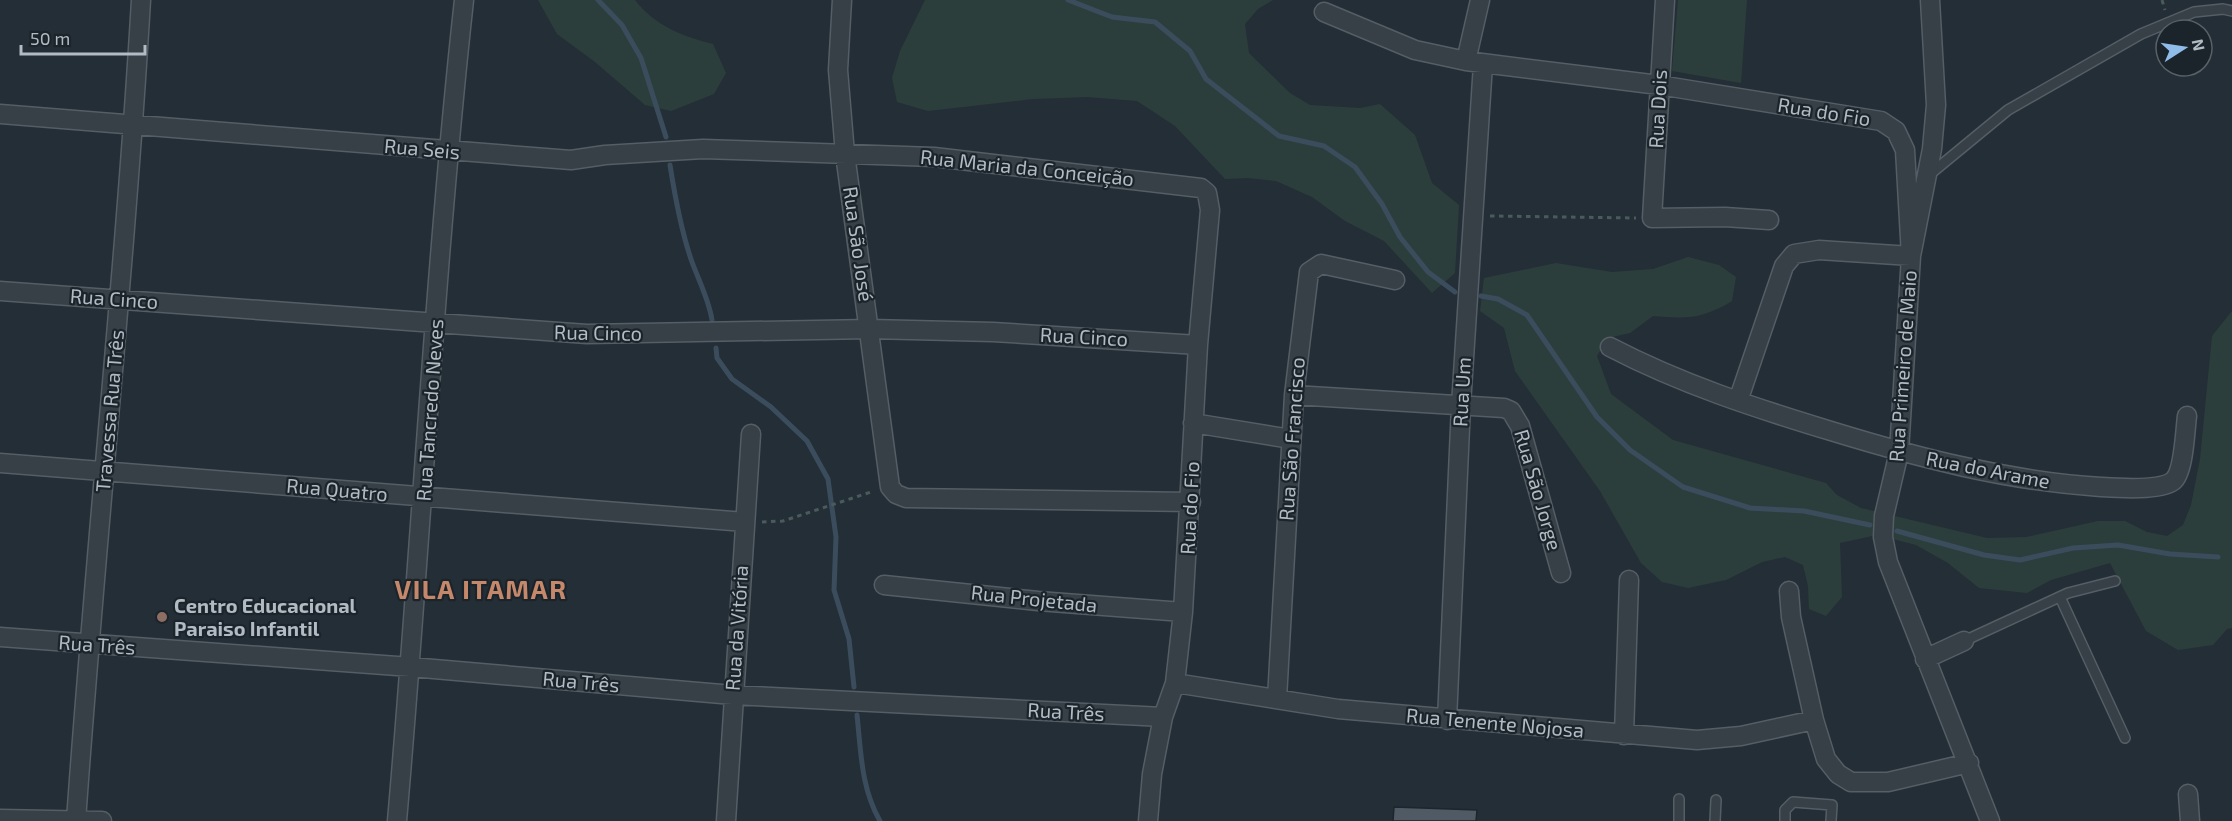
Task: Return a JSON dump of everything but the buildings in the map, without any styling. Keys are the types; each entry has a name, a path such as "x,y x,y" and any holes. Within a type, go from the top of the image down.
{"street":[{"name":"Travessa Rua Três","path":"76,820 88,645 134,124 141,0"},
{"name":"Rua Tancredo Neves","path":"397,821 424,497 447,151 464,0"},
{"name":"Rua São José","path":"842,0 838,70 845,154 890,487"},
{"name":"Rua Um","path":"1447,720 1461,405 1473,216 1474,62 1480,0"},
{"name":"Rua Dois","path":"1652,218 1665,0"},
{"name":"Rua Primeiro de Maio","path":"1930,0 1936,105 1927,177 1911,256 1899,452 1884,516 1883,537 1888,562 1990,821"},
{"path":"1324,12 1415,50 1474,62 1659,85"},
{"name":"Rua do Fio","path":"1659,85 1881,121 1890,126 1901,139 1905,150 1911,256"},
{"name":"Rua Seis","path":"0,114 571,160 604,155 703,149 845,154"},
{"name":"Rua Maria da Conceição","path":"845,154 945,158 1194,185 1207,193"},
{"name":"Rua do Fio","path":"1148,821 1152,774 1163,717 1175,683 1184,612 1198,345 1210,210 1207,193"},
{"path":"1652,218 1725,217 1769,220"},
{"path":"1738,401 1784,266 1794,254 1819,250 1911,256"},
{"name":"Rua São Francisco","path":"1277,699 1294,395 1307,281 1311,268 1321,264 1336,265 1395,280"},
{"name":"Rua Cinco","path":"0,291 436,325 587,334 870,329 993,332 1198,345"},
{"name":"Rua do Arame","path":"1610,347 1682,382 1899,452 1955,466 2066,485 2121,488 2164,485 2179,474 2187,416"},
{"name":"Rua São Jorge","path":"1294,395 1504,408 1516,417 1561,573"},
{"path":"1193,423 1291,438"},
{"name":"Rua da Vitória","path":"726,821 751,434"},
{"name":"Rua Quatro","path":"0,463 745,522"},
{"path":"890,487 896,494 906,498 1191,502"},
{"path":"1624,735 1629,580"},
{"name":"Rua Projetada","path":"884,585 1038,601 1184,612"},
{"path":"1789,591 1791,617 1814,720 1826,759 1838,774 1851,782 1888,782 1969,763"},
{"name":"Rua Três","path":"0,637 411,667 733,695 1163,717"},
{"path":"1925,659 1964,641"},
{"name":"Rua Tenente Nojosa","path":"1175,683 1338,709 1697,740 1741,736 1814,720"},
{"path":"2188,794 2190,821"},
{"path":"0,819 102,821"}],"lane":[{"path":"1927,177 2008,110 2141,34 2167,21 2194,12 2223,9 2232,11"},
{"path":"1964,641 2060,597 2115,581"},
{"path":"2060,597 2125,738"},
{"path":"1679,799 1679,821"},
{"path":"1716,800 1716,821"},
{"path":"1785,821 1785,810 1793,802 1832,805 1831,821"}],"path":[{"path":"1473,216 1652,218"},
{"path":"745,522 783,521 890,487"}],"shaded area":[{"path":"538,0 635,0 651,17 670,29 713,44 726,73 714,94 671,111 645,105 595,62 557,34"},
{"path":"925,0 1273,0 1258,9 1245,24 1249,53 1290,93 1310,105 1360,108 1380,104 1415,135 1432,183 1459,205 1455,273 1432,293 1384,241 1345,221 1312,197 1276,181 1247,178 1225,179 1175,126 1137,101 1087,97 1033,99 928,111 897,102 892,78 900,51"},
{"path":"1678,0 1747,0 1741,83 1672,71"},
{"path":"1688,257 1719,265 1736,277 1732,301 1712,311 1694,316 1653,316 1630,333 1608,338 1597,356 1611,394 1673,440 1826,483 1837,495 1861,508 1987,538 2026,537 2098,521 2125,521 2147,532 2167,536 2183,525 2191,505 2200,459 2212,336 2232,311 2232,628 2227,629 2213,645 2178,650 2146,631 2110,563 2051,580 2027,593 1979,588 1948,563 1916,545 1877,535 1840,543 1842,597 1826,616 1809,609 1808,586 1803,565 1785,557 1762,562 1726,580 1688,588 1662,582 1641,563 1600,491 1515,371 1504,328 1480,311 1484,278 1556,263 1612,272 1653,269"}],"waterway":[{"path":"598,0 622,25 641,58 666,137"},
{"path":"1068,0 1112,17 1155,22 1190,51 1206,79 1279,136 1324,146 1355,167 1382,204 1400,237 1428,272 1455,292"},
{"path":"670,165 685,238 712,320"},
{"path":"1481,296 1498,299 1527,315 1597,417 1630,450 1683,487 1750,508 1804,511 1870,525"},
{"path":"716,348 717,358 732,379 771,407 807,441 828,479 836,537 834,590 849,639 854,687"},
{"path":"1897,531 1984,555 2020,560 2073,548 2118,545 2170,554 2218,557"},
{"path":"857,715 865,783 880,821"}],"place":[{"name":"Centro Educacional Paraiso Infantil","path":"162,617"}],"district":[{"name":"VILA ITAMAR","path":"481,590"}]}
